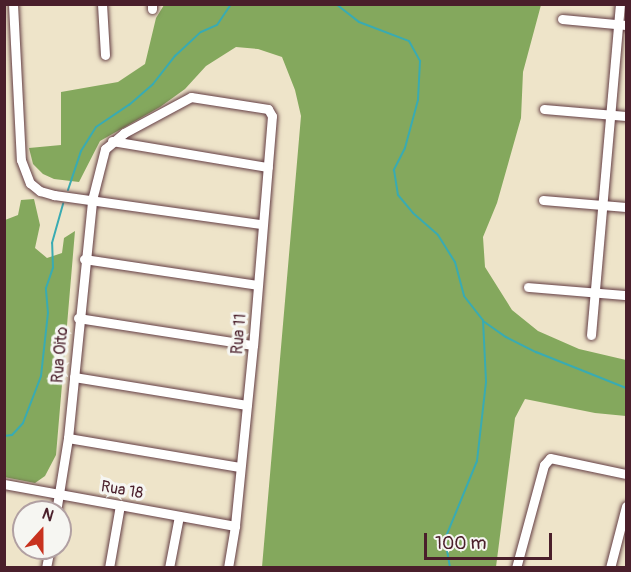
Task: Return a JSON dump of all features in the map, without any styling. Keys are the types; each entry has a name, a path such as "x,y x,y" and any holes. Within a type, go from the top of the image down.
{"street":[{"path":"13,4 19,136 25,173 30,183 40,191 261,224"},
{"path":"102,4 105,55"},
{"path":"591,335 610,114 622,25 620,4"},
{"path":"562,19 622,25"},
{"name":"Rua 11","path":"112,141 191,97 262,107 268,109 272,116 261,224 253,345 235,526 228,567"},
{"path":"544,109 627,116"},
{"path":"112,141 268,166"},
{"name":"Rua Oito","path":"58,500 68,438 78,318 92,200 102,154 112,141"},
{"path":"543,200 627,207"},
{"path":"84,259 257,285"},
{"path":"528,288 627,295"},
{"path":"78,318 253,345"},
{"path":"74,377 247,405"},
{"path":"68,438 240,467"},
{"path":"516,567 544,465 550,458 627,474"},
{"name":"Rua 18","path":"4,484 235,526"},
{"path":"109,567 120,505"},
{"path":"610,567 627,506"},
{"path":"169,567 178,516"}],"green space":[{"path":"164,5 541,5 523,72 521,118 497,203 483,237 485,267 512,310 538,331 579,349 626,360 626,416 595,413 525,399 515,418 496,567 262,567 301,116 295,90 282,57 258,49 236,47 206,66 185,89 160,107 100,141 79,182 54,179 43,174 33,164 29,148 61,145 61,92 118,82 145,64 156,18"},
{"path":"34,199 40,225 35,248 47,258 62,253 64,238 75,231 56,455 45,476 35,483 4,477 5,220 18,215 21,200"}],"waterway":[{"path":"68,190 81,151 96,127 129,105 153,84 175,56 201,32 217,25 231,4"},
{"path":"336,4 359,22 409,41 420,61 418,100 405,148 394,170 398,195 413,213 438,235 455,262 464,296 483,320 486,382 477,461 445,539 450,568"},
{"path":"4,436 12,435 23,423 41,376 48,313 46,288 53,268 52,243 63,204"},
{"path":"483,321 506,337 536,352 626,388"}]}
